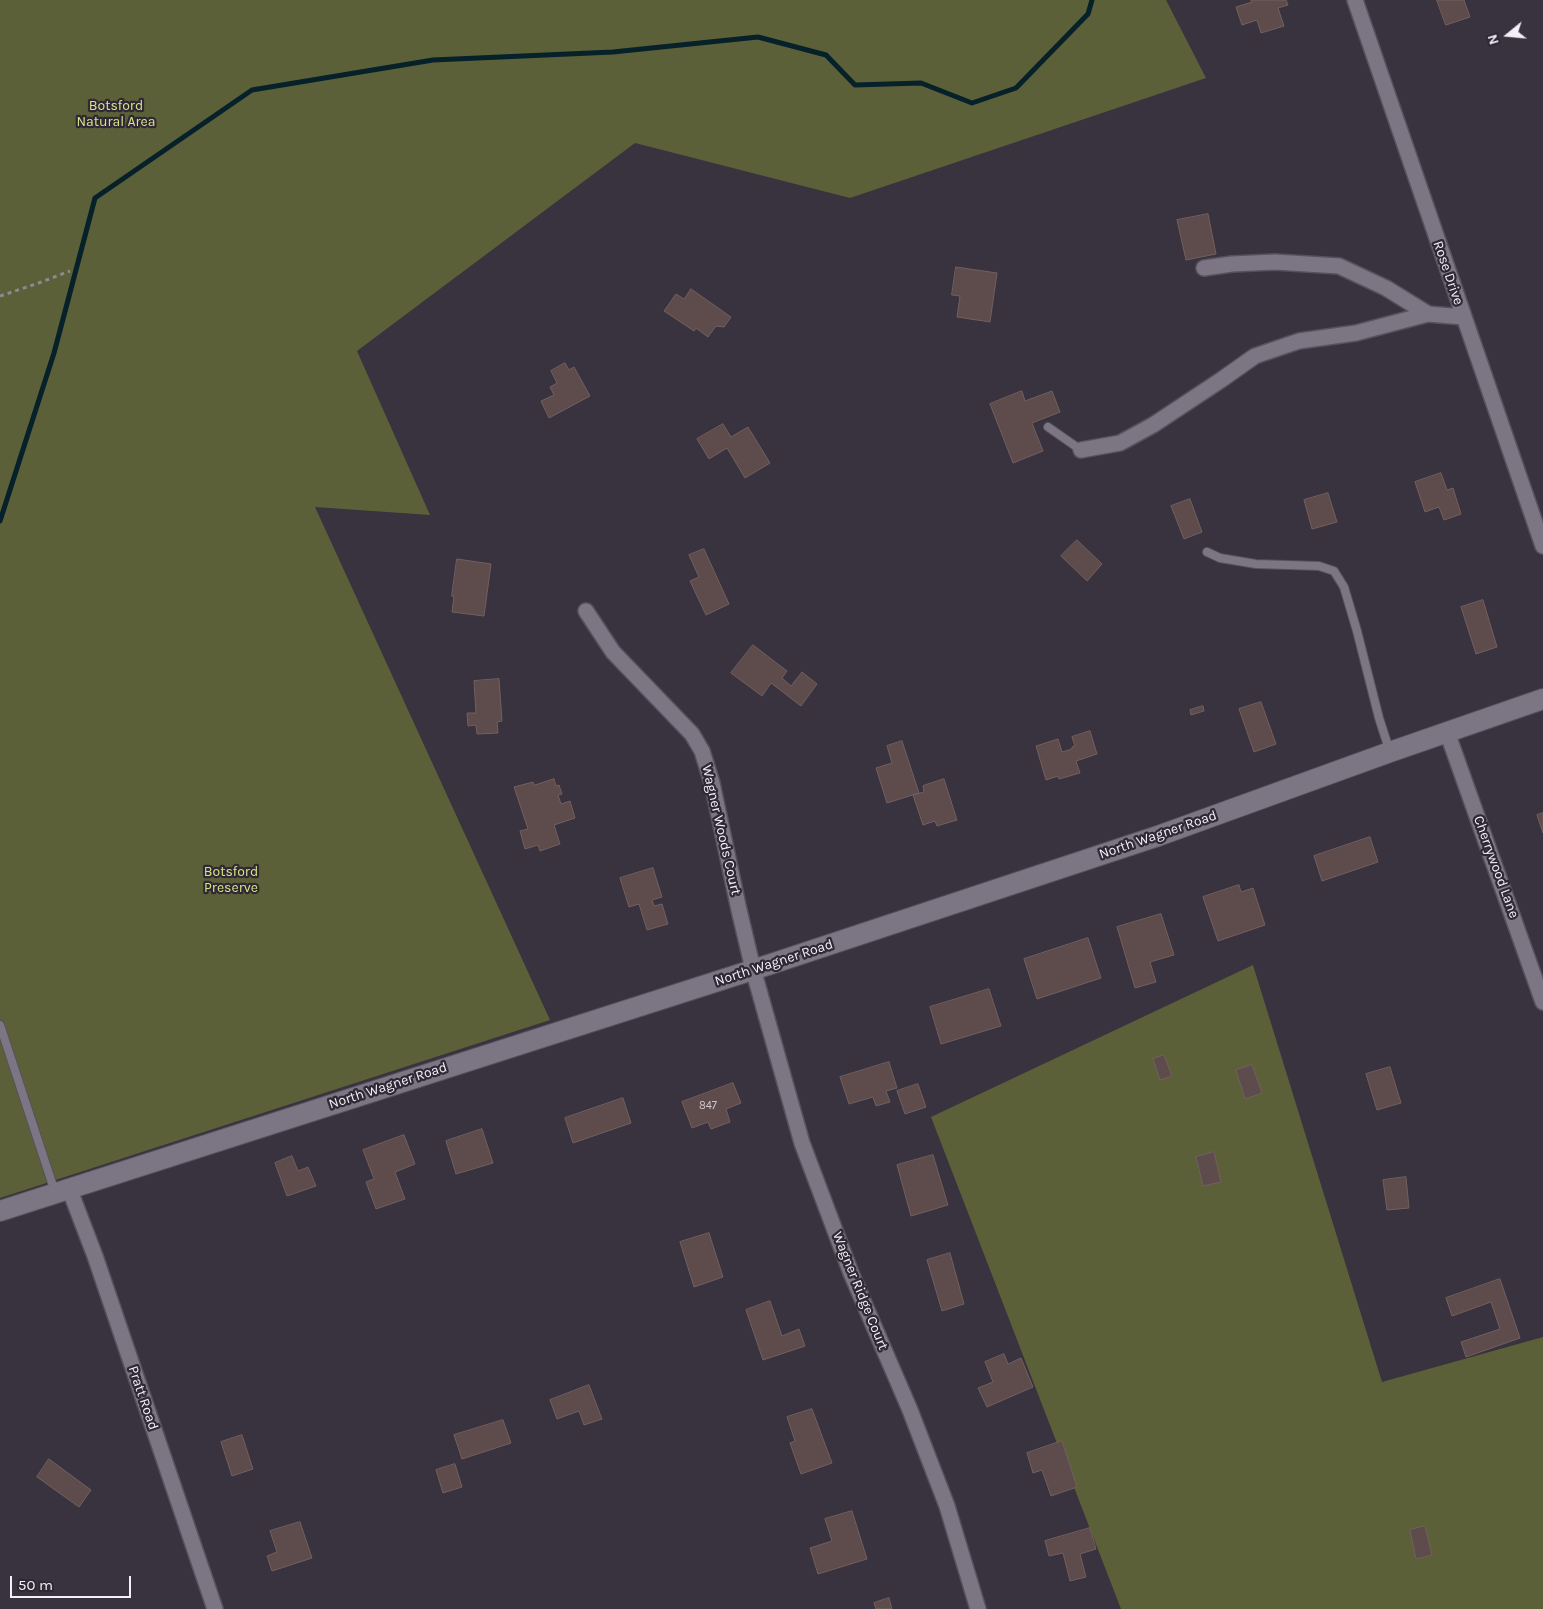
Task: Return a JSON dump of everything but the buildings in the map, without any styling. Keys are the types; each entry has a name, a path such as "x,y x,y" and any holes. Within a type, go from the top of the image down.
{"main road":[{"name":"North Wagner Road","path":"0,1211 754,969 1158,836 1543,699"}],"street":[{"name":"Rose Drive","path":"1354,0 1543,546"},
{"path":"1204,268 1232,264 1275,262 1339,266 1386,288 1428,314"},
{"path":"1081,450 1120,443 1153,425 1256,356 1299,342 1356,333 1428,314 1463,316"},
{"name":"Wagner Woods Court","path":"586,611 613,652 692,734 702,752 712,783 739,910 754,969"},
{"name":"Cherrywood Lane","path":"1447,732 1543,1002"},
{"name":"Wagner Ridge Court","path":"754,969 802,1142 851,1273 910,1410 947,1506 978,1609"},
{"name":"Pratt Road","path":"62,1190 101,1274 215,1609"}],"lane":[{"path":"1048,427 1081,450"},
{"path":"1207,552 1220,558 1256,564 1319,566 1334,571 1344,587 1390,752"},
{"path":"0,1025 62,1190"}],"path":[{"path":"0,296 70,271"}],"green space":[{"name":"Botsford Preserve","path":"0,0 1166,0 1206,78 850,198 635,143 357,351 430,515 315,507 550,1020 0,1198"},
{"path":"1253,965 1382,1382 1543,1337 1543,1609 1121,1609 931,1117"}],"waterway":[{"path":"0,521 54,353 95,198 252,90 433,60 613,52 758,37 826,55 855,85 921,83 972,103 1016,88 1088,14 1092,0"}],"park label":[{"name":"Botsford Natural Area","path":"116,114"}]}
